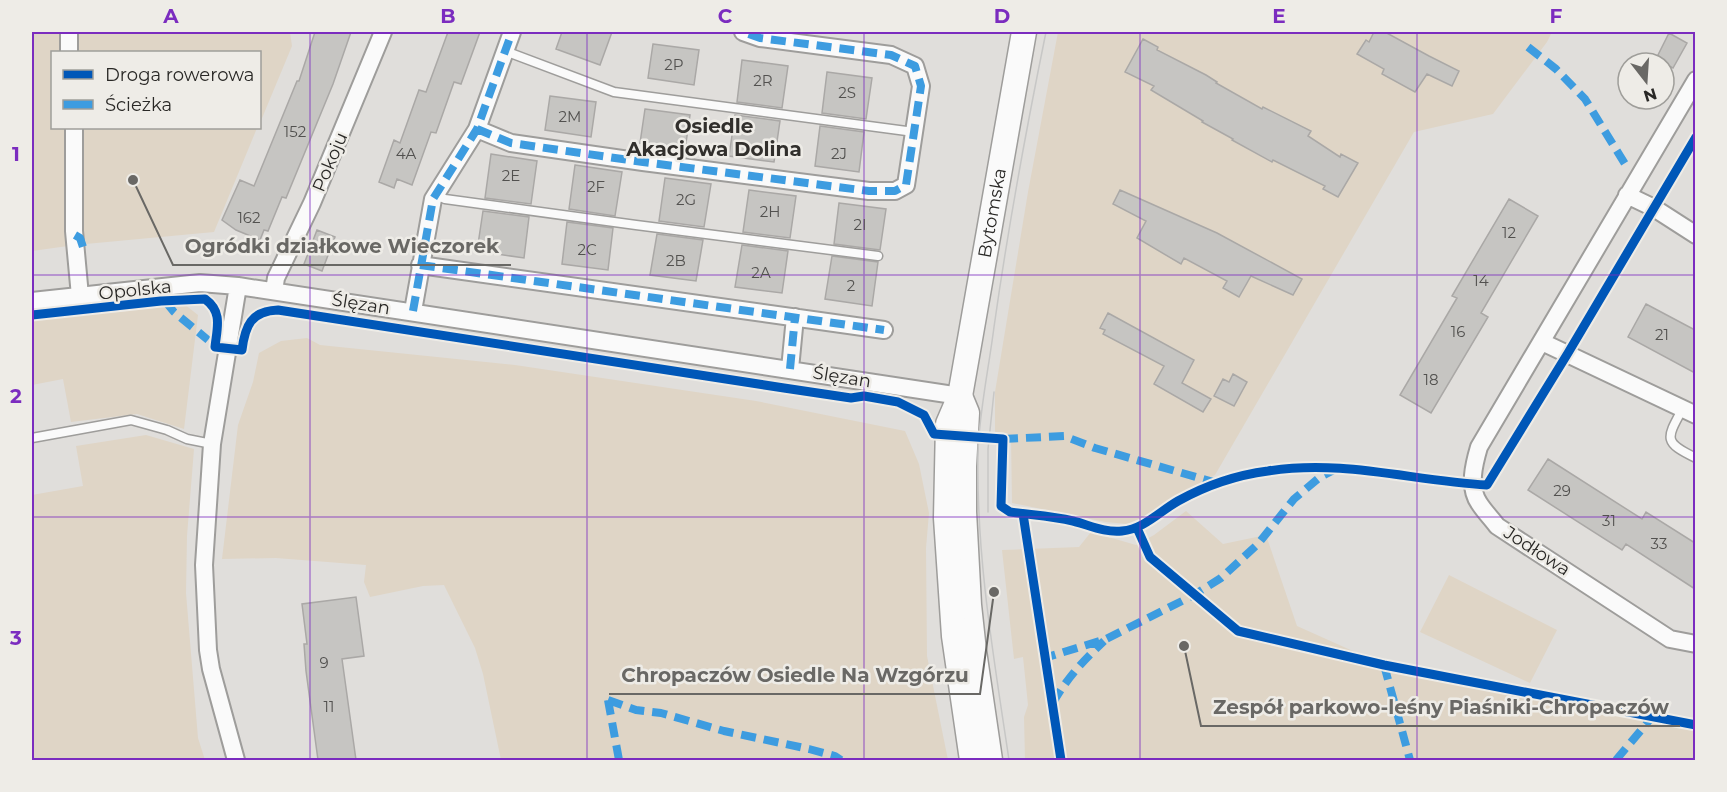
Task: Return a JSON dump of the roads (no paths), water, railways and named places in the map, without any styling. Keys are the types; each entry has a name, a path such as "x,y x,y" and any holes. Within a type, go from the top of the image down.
{"main road":[{"name":"Bytomska","path":"972,760 954,636 946,518 948,424 960,396 1024,32"},
{"name":"Bytomska","path":"960,396 967,413 964,512 969,605 990,760"}],"street":[{"path":"69,32 69,51"},
{"name":"Pokoju","path":"273,291 276,278 312,203 383,32"},
{"path":"412,311 433,199 477,129 512,32"},
{"path":"477,129 512,142 643,162 869,191 895,191 906,185 921,86 915,66 891,55 760,38 743,32"},
{"name":"Jodłowa","path":"1695,80 1479,447 1474,464 1473,484 1477,501 1497,526 1670,639 1695,644"},
{"path":"74,129 74,231 80,296"},
{"path":"1627,195 1654,208 1695,235"},
{"path":"420,265 884,330"},
{"name":"Opolska","path":"32,301 200,283 238,286"},
{"path":"236,760 213,679 208,650 204,565 212,444 238,286"},
{"name":"Ślęzan","path":"238,286 960,396"},
{"path":"790,369 795,317"},
{"path":"1542,342 1689,412"}],"lane":[{"path":"505,51 614,92 914,132"},
{"path":"436,195 445,199 624,224 878,256"},
{"path":"1689,412 1673,427 1670,435 1675,448 1695,458"},
{"path":"32,438 131,420 167,430 187,439 212,444"}],"tram line":[{"path":"1009,760 983,569 978,453 984,390 999,290 1024,142 1046,32"},
{"path":"988,512 988,449 994,392"}],"place":[{"name":"Ogródki działkowe Wieczorek","path":"133,180"},
{"name":"Chropaczów Osiedle Na Wzgórzu","path":"994,592"},
{"name":"Zespół parkowo-leśny Piaśniki-Chropaczów","path":"1184,646"}],"district":[{"name":"Osiedle Akacjowa Dolina","path":"714,138"}]}
